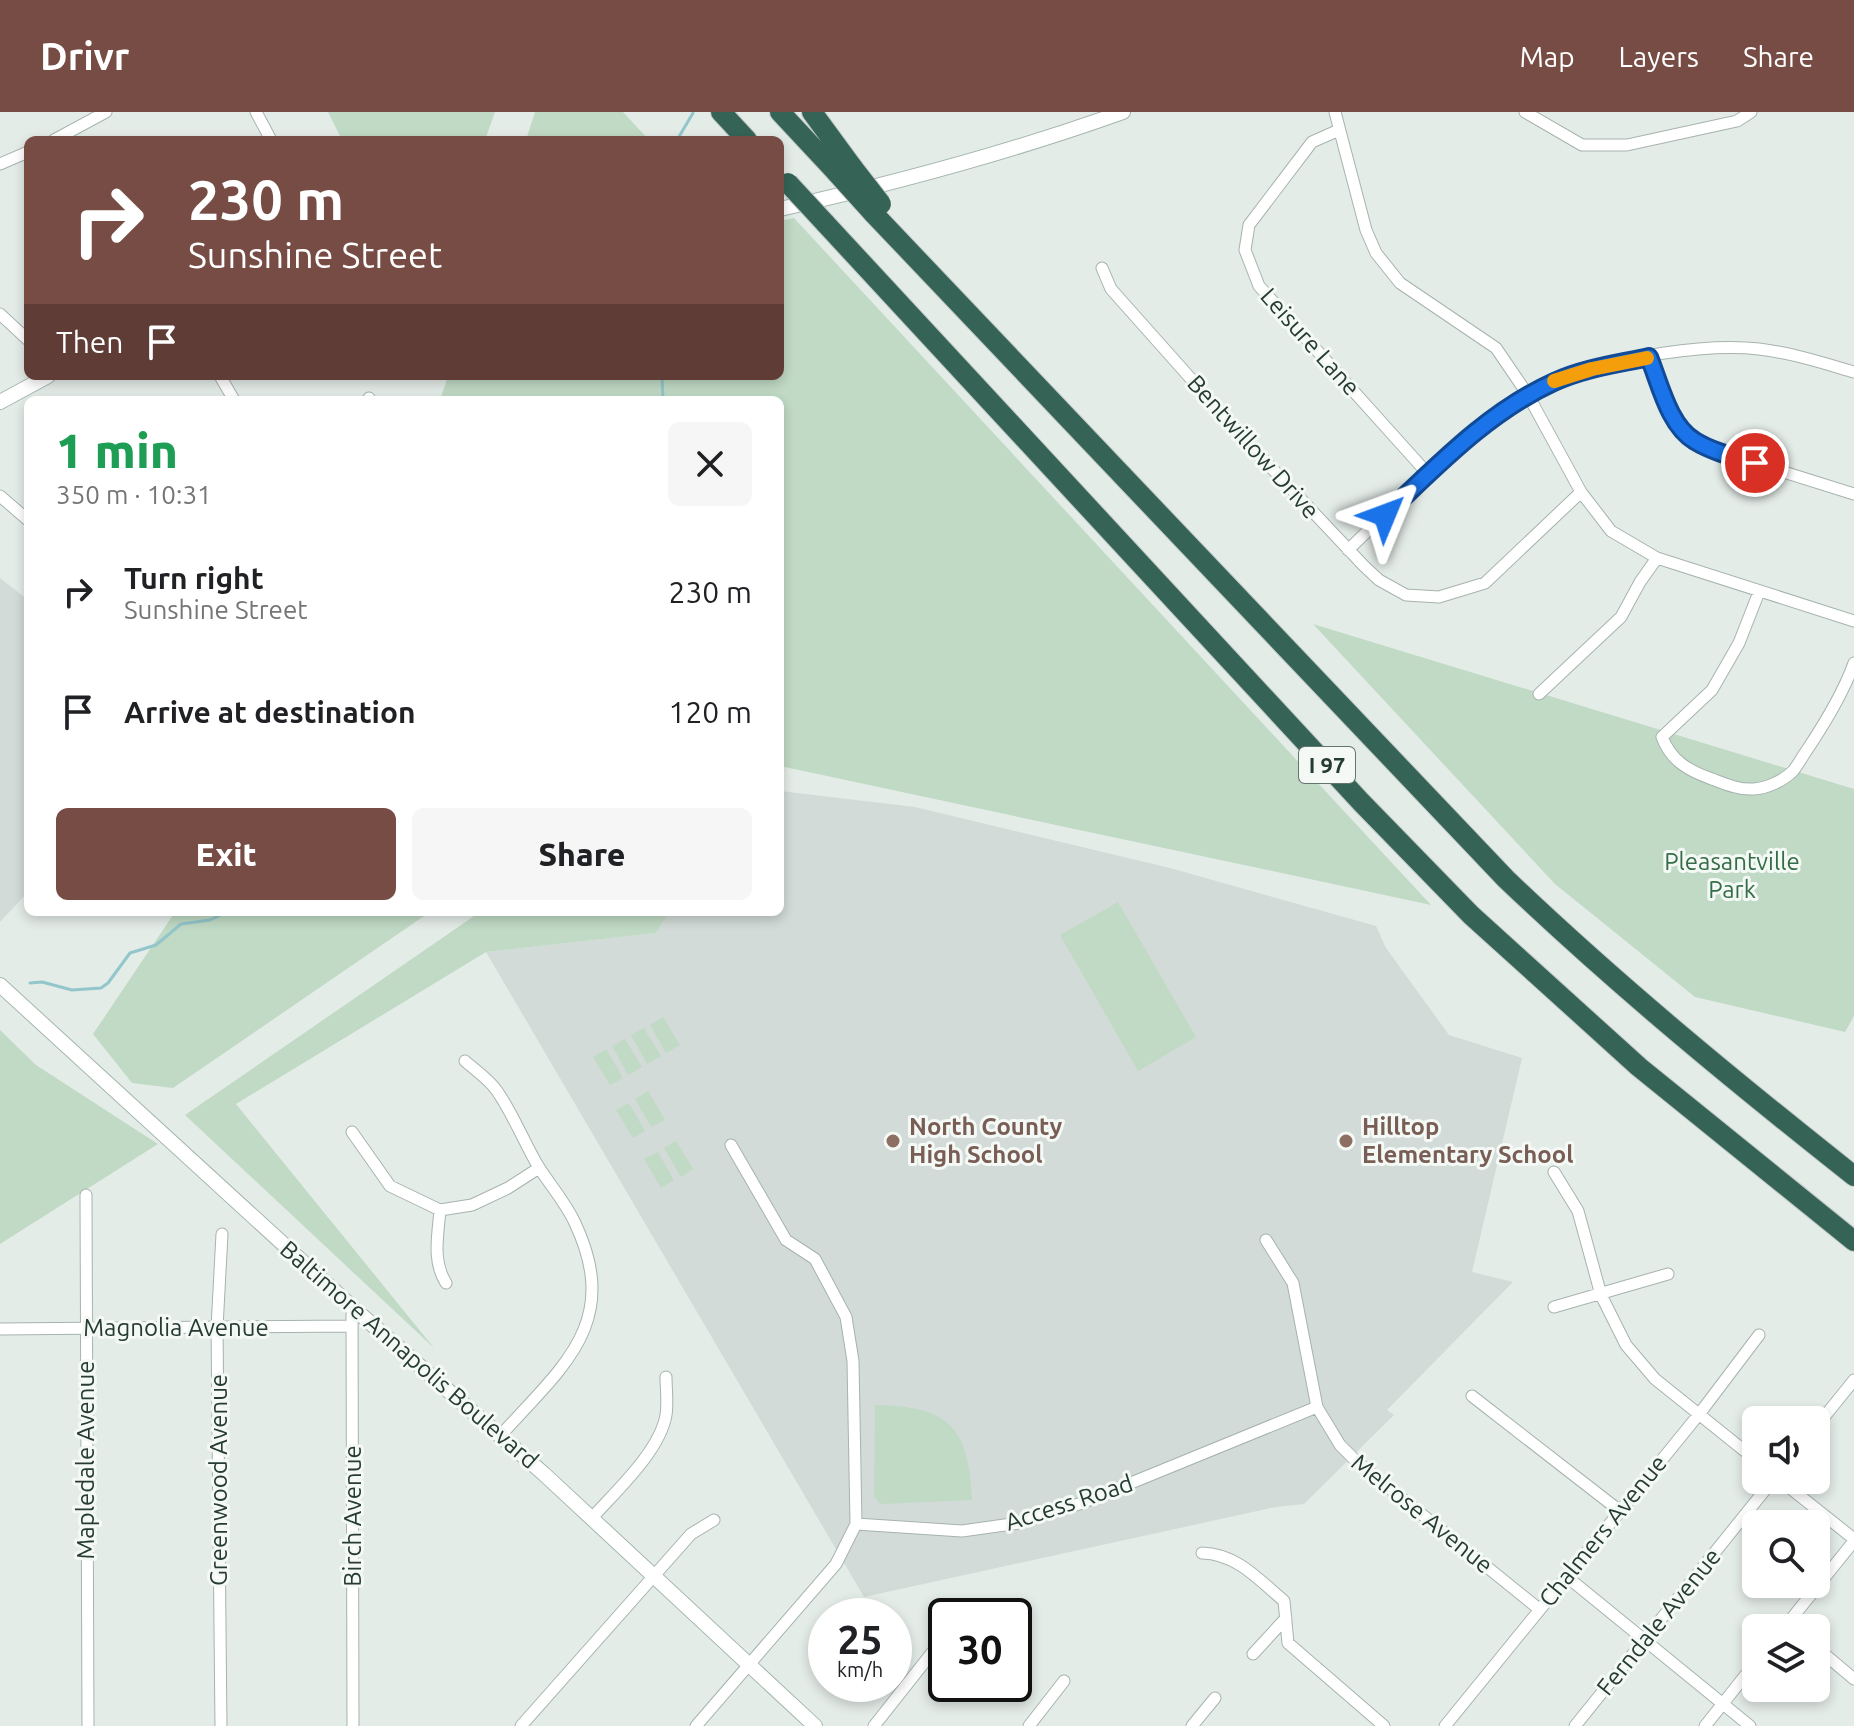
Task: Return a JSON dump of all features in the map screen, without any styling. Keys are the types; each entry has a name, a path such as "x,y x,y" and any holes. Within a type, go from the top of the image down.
{"highway":[{"path":"721,112 743,136"},
{"path":"780,112 845,170"},
{"path":"812,112 845,170"},
{"name":"I 97","path":"845,170 1135,488 1517,890 1672,1030 1854,1176"},
{"name":"I 97","path":"784,179 1361,802 1471,915 1659,1084 1854,1241"}],"main road":[{"path":"784,208 982,159 1121,112"},
{"path":"0,402 41,380"},
{"name":"Baltimore Annapolis Boulevard","path":"0,985 352,1307 501,1435 815,1726"}],"street":[{"path":"64,136 106,112"},
{"path":"256,112 269,136"},
{"path":"1335,112 1366,230 1379,258 1400,283 1496,348 1528,395 1581,492 1611,531 1657,558 1854,621"},
{"path":"1525,112 1582,145 1627,145 1737,121 1751,112"},
{"name":"Leisure Lane","path":"1339,130 1312,142 1290,169 1249,225 1245,250 1259,286 1428,474"},
{"path":"0,164 24,154"},
{"name":"Bentwillow Drive","path":"1102,268 1111,289 1240,435 1379,580 1406,595 1439,597 1485,583 1581,492"},
{"path":"0,314 24,336"},
{"path":"1348,550 1482,426 1509,405 1556,381 1592,369 1698,348 1760,349 1808,358 1854,372"},
{"path":"1649,357 1674,418 1692,439 1720,452 1854,494"},
{"path":"0,496 24,517"},
{"path":"1539,694 1621,617 1657,558"},
{"path":"1759,592 1739,643 1712,690 1662,737 1667,751 1681,764 1694,773 1727,785 1754,789 1773,784 1793,771 1822,728 1848,681 1854,663"},
{"path":"465,1061 495,1089 579,1232 588,1255 593,1292 588,1322 573,1355 501,1435"},
{"path":"352,1132 390,1186 440,1210 472,1205 508,1188 539,1168"},
{"path":"696,1726 836,1564 856,1524 853,1361 846,1317 815,1259 786,1240 731,1145"},
{"path":"1554,1172 1578,1211 1601,1295 1626,1345 1655,1379 1742,1448"},
{"name":"Mapledale Avenue","path":"86,1195 88,1726"},
{"path":"440,1210 437,1254 439,1272 446,1283"},
{"name":"Greenwood Avenue","path":"221,1726 217,1328 222,1234"},
{"path":"1266,1240 1293,1283 1317,1407"},
{"path":"1554,1307 1668,1274"},
{"name":"Birch Avenue","path":"352,1307 353,1726"},
{"name":"Magnolia Avenue","path":"0,1329 352,1326"},
{"name":"Chalmers Avenue","path":"1445,1726 1700,1413 1759,1335"},
{"path":"592,1518 650,1451 660,1435 666,1416 666,1377"},
{"path":"1830,1410 1854,1380"},
{"path":"1472,1396 1620,1511"},
{"name":"Access Road","path":"856,1524 962,1531 1019,1523 1082,1503 1317,1407"},
{"name":"Melrose Avenue","path":"1317,1407 1340,1445 1357,1462 1539,1609"},
{"name":"Ferndale Avenue","path":"1575,1726 1762,1494"},
{"path":"1797,1494 1854,1540 1797,1614"},
{"path":"521,1726 691,1534 714,1520"},
{"path":"1202,1553 1220,1554 1235,1560 1284,1601 1288,1643 1384,1726"},
{"path":"1566,1576 1750,1726"},
{"path":"1253,1654 1286,1618"},
{"path":"874,1726 928,1658"},
{"path":"1830,1659 1854,1679"},
{"path":"1705,1726 1742,1679"},
{"path":"1029,1726 1064,1681"},
{"path":"1192,1726 1215,1698"}],"shaded area":[{"path":"0,578 24,597 24,896 0,922"},
{"name":"North County High School","path":"784,791 915,807 1170,868 1376,926 1386,948 1449,1035 1522,1058 1472,1272 1513,1282 1387,1410 1394,1415 1304,1504 1276,1507 864,1597 486,952 656,933 667,916 784,916"}],"green space":[{"path":"328,112 495,112 486,136 340,136"},
{"path":"535,112 623,112 645,136 527,136"},
{"path":"794,218 1431,905 784,767 784,396 441,396 447,380 784,380 784,220"},
{"name":"Pleasantville Park","path":"1313,624 1854,789 1854,1016 1845,1032 1695,997 1555,884"},
{"path":"1118,902 1196,1037 1138,1071 1060,935"},
{"path":"172,916 424,916 173,1088 132,1083 93,1034"},
{"path":"474,916 667,916 656,933 486,952 236,1104 434,1348 185,1115"},
{"path":"663,1017 680,1045 666,1053 650,1025"},
{"path":"644,1028 661,1056 647,1064 631,1035"},
{"path":"0,1030 36,1065 158,1144 0,1244"},
{"path":"625,1039 642,1067 628,1075 612,1046"},
{"path":"606,1049 623,1078 610,1085 593,1057"},
{"path":"648,1091 665,1120 651,1127 635,1099"},
{"path":"629,1103 645,1131 633,1138 616,1110"},
{"path":"676,1141 693,1169 681,1177 664,1148"},
{"path":"658,1152 674,1180 661,1188 644,1159"},
{"path":"875,1405 921,1410 937,1416 950,1426 960,1438 966,1454 972,1500 880,1504 874,1496"}],"waterway":[{"path":"679,136 693,113"},
{"path":"662,380 663,396"},
{"path":"30,983 42,982 72,990 101,988 130,953 156,945 181,924 218,916"}],"slow traffic":[{"path":"1554,381 1592,369 1647,358"}],"place":[{"name":"North County High School","path":"893,1141"},
{"name":"Hilltop Elementary School","path":"1346,1141"}],"route":[{"path":"1385,515 1509,405 1556,381 1592,369 1649,357 1674,418 1692,439 1755,463"}]}
